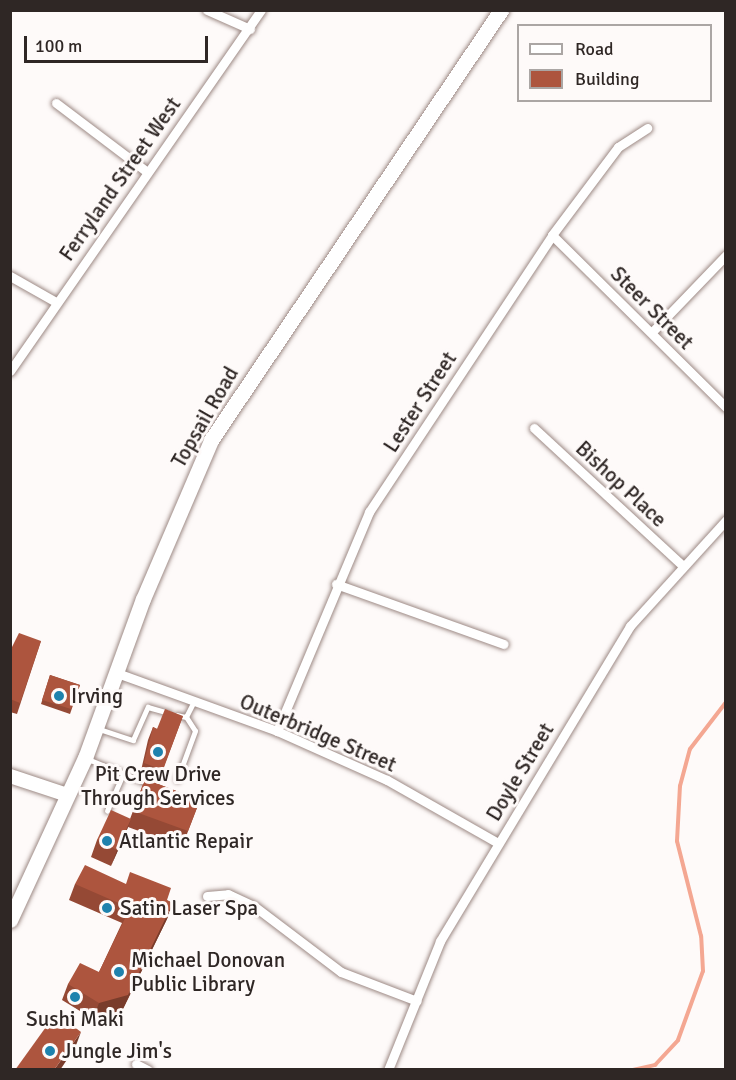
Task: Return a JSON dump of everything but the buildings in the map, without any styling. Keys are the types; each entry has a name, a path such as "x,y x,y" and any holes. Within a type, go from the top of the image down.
{"main road":[{"name":"Topsail Road","path":"10,920 85,759 117,673 211,440 501,10"}],"street":[{"path":"207,10 250,29"},
{"name":"Ferryland Street West","path":"10,371 146,171 250,29 261,10"},
{"path":"57,103 146,171"},
{"name":"Lester Street","path":"277,731 336,584 369,512 552,235 618,147 647,128"},
{"name":"Steer Street","path":"552,235 726,407"},
{"path":"652,333 726,255"},
{"path":"10,276 56,302"},
{"name":"Bishop Place","path":"534,428 683,566"},
{"name":"Doyle Street","path":"388,1070 440,941 630,626 726,520"},
{"path":"336,584 504,644"},
{"name":"Outerbridge Street","path":"117,673 193,703 277,731 387,780 498,843"},
{"path":"10,776 67,795"},
{"path":"207,896 228,894 254,906 340,972 417,1001"},
{"path":"136,1064 148,1070"}],"lane":[{"path":"186,717 193,703"},
{"path":"97,728 133,740 148,708 186,717 195,731 177,780"},
{"path":"85,759 157,787"},
{"path":"107,811 123,774"}],"waterway":[{"path":"633,1070 655,1065 678,1040 703,971 701,936 677,841 680,786 690,749 726,702"}],"place":[{"name":"Irving","path":"59,696"},
{"name":"Pit Crew Drive Through Services","path":"158,752"},
{"name":"Atlantic Repair","path":"107,841"},
{"name":"Satin Laser Spa","path":"107,908"},
{"name":"Michael Donovan Public Library","path":"119,972"},
{"name":"Sushi Maki","path":"75,997"},
{"name":"Jungle Jim's","path":"50,1051"}]}
